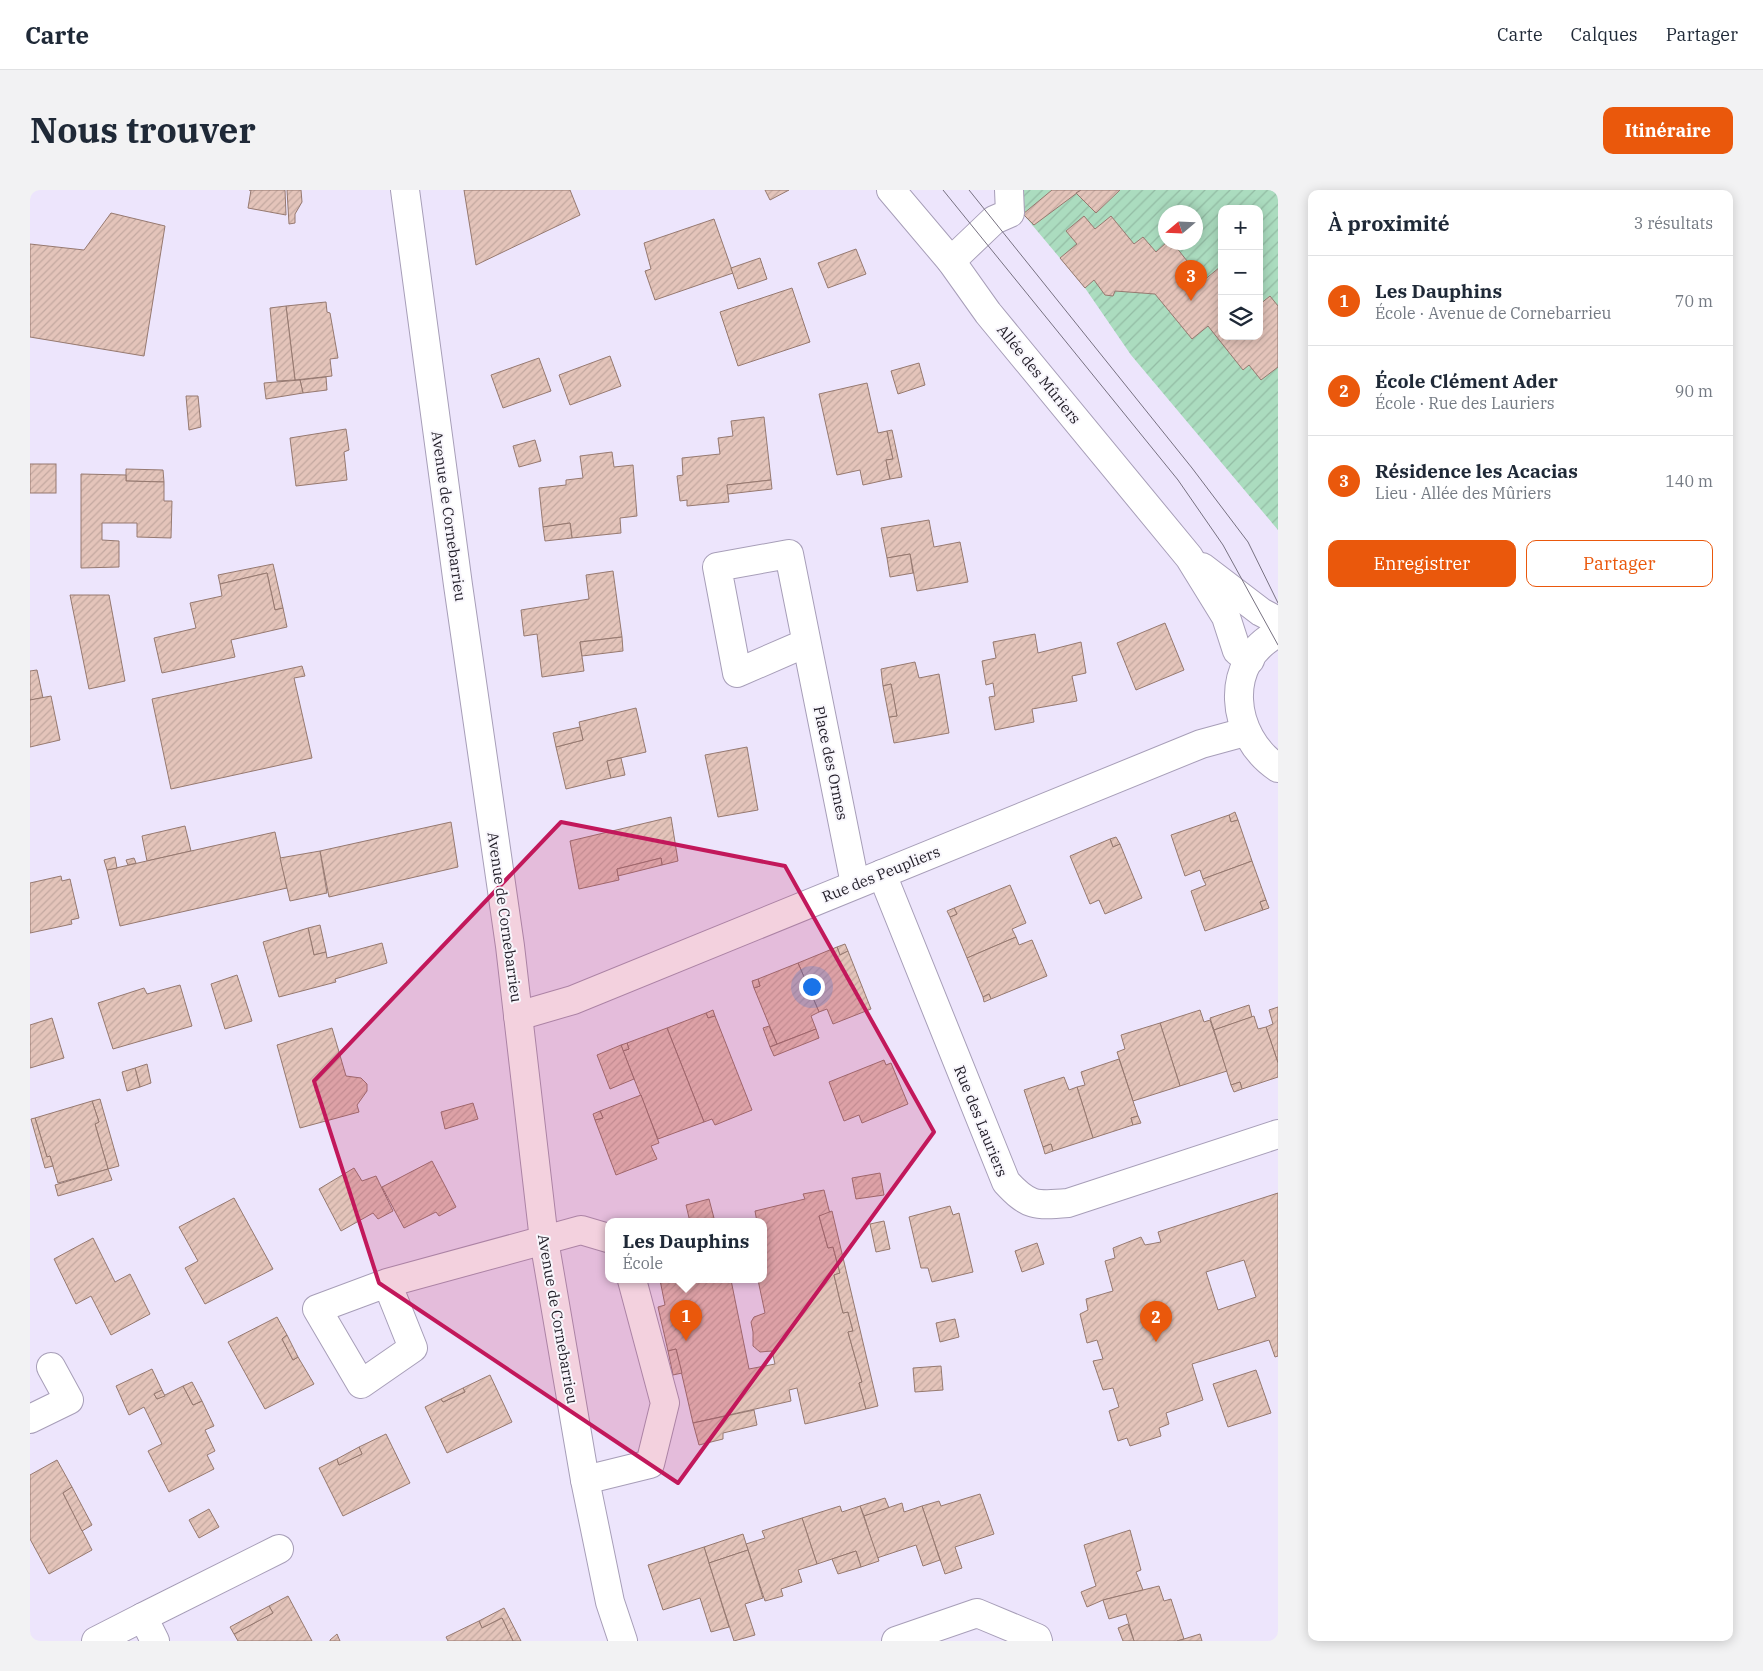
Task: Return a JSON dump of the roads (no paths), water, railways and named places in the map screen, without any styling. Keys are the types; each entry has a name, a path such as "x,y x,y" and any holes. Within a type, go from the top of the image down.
{"street":[{"name":"Avenue de Cornebarrieu","path":"405,190 458,585 510,946 544,1240 585,1480 610,1602 623,1641"},
{"name":"Allée des Mûriers","path":"891,190 952,260 988,313 1189,556 1226,617 1237,651 1250,660"},
{"path":"952,260 994,220 1016,207"},
{"name":"Place des Ormes","path":"806,643 737,673 717,567 789,554 856,884"},
{"name":"Allée des Mûriers","path":"1189,556 1261,612 1278,621"},
{"path":"1278,633 1264,642 1250,660 1242,677 1238,696 1239,714 1245,732 1265,760 1278,768"},
{"name":"Rue des Peupliers","path":"518,1016 573,1000 1201,744 1245,732"},
{"name":"Rue des Lauriers","path":"882,874 1006,1182 1022,1200 1045,1205 1068,1203 1278,1134"},
{"path":"387,1283 581,1230 605,1237"},
{"path":"585,1480 650,1464 661,1425 665,1403 633,1283"},
{"path":"30,1419 69,1400 51,1367"},
{"path":"96,1641 279,1549"},
{"path":"896,1641 977,1613 1037,1638 1038,1641"},
{"path":"143,1617 155,1641"}],"tram line":[{"path":"943,190 1178,480 1223,545 1278,645"},
{"path":"969,190 1192,468 1248,542 1278,603"}],"place":[{"name":"Résidence les Acacias","path":"1191,301"},
{"name":"Les Dauphins","path":"686,1341"},
{"name":"École Clément Ader","path":"1156,1342"}]}
